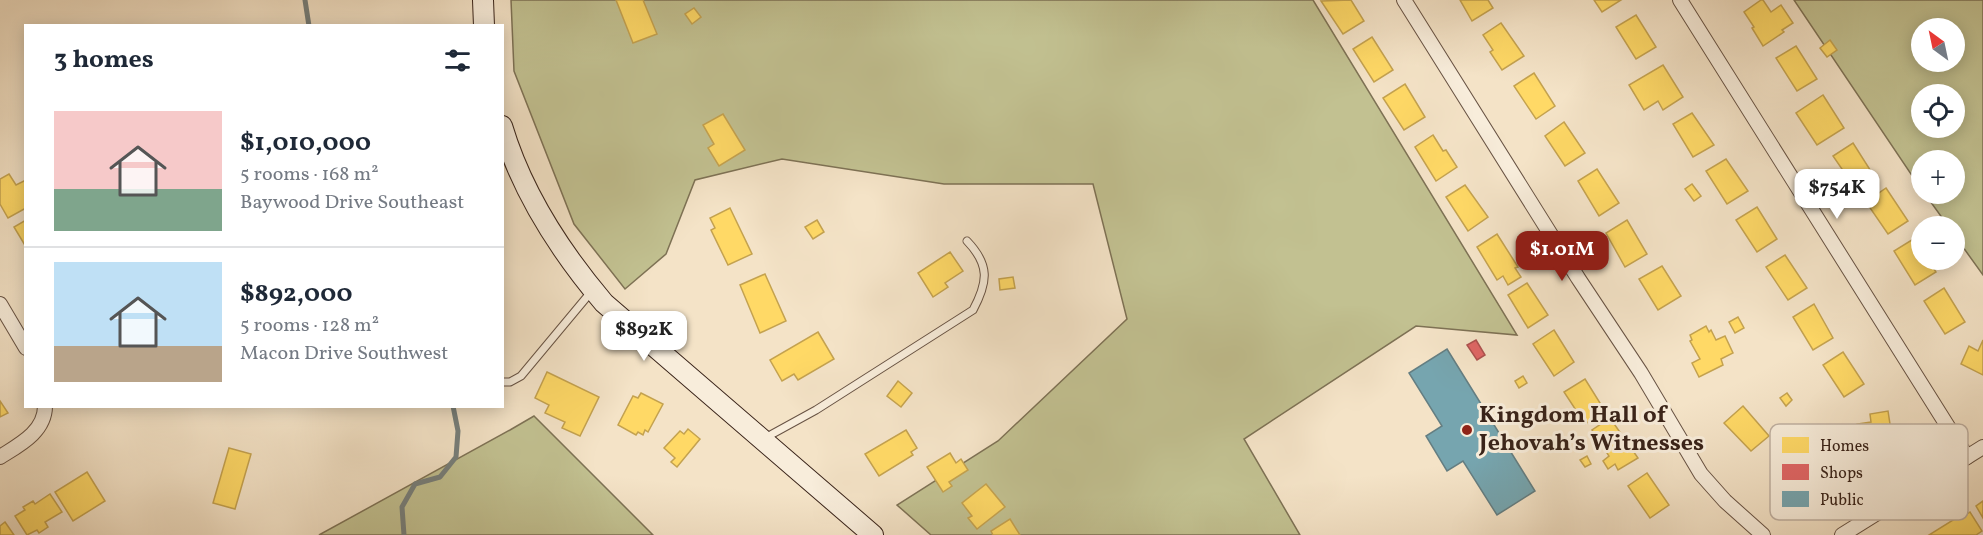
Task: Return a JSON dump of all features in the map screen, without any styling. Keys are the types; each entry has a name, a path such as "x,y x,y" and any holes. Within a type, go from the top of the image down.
{"street":[{"path":"483,0 484,24"},
{"path":"1404,0 1572,268 1641,373 1701,474 1725,501 1763,535"},
{"path":"1680,0 1946,424"},
{"path":"504,131 525,186 546,226 572,265 604,303 873,535"},
{"path":"0,304 24,345"},
{"path":"0,457 28,440 38,427 45,408"},
{"path":"1968,456 1983,447"},
{"path":"1842,535 1866,520"}],"lane":[{"path":"762,440 816,410 973,310 983,291 984,270 978,253 967,241"},
{"path":"504,382 510,382 521,376 593,289"}],"shaded area":[{"path":"511,0 1313,0 1517,335 1416,326 1244,439 1300,535 931,535 897,505 998,441 1127,319 1093,184 944,184 782,159 695,180 666,254 625,289 574,224 514,71"},
{"path":"1794,0 1983,0 1983,275 1965,250 1965,216 1941,216 1932,204 1965,204 1965,150 1911,150 1911,174"},
{"path":"534,416 653,535 319,535 510,430"}],"building: Homes":[{"path":"616,0 643,0 657,34 633,43"},
{"path":"1351,0 1364,21 1343,34 1321,1"},
{"path":"1460,0 1488,0 1493,8 1472,21"},
{"path":"1594,0 1621,0 1602,12"},
{"path":"1761,0 1771,12 1781,5 1793,23 1763,46 1744,12"},
{"path":"694,8 701,17 692,24 685,14"},
{"path":"1636,15 1656,47 1636,59 1616,27"},
{"path":"1501,23 1524,56 1502,70 1490,52 1493,50 1483,35"},
{"path":"1372,37 1393,70 1374,82 1353,49"},
{"path":"1830,40 1837,50 1827,57 1820,48"},
{"path":"1796,46 1817,79 1797,91 1776,58"},
{"path":"1663,65 1683,97 1663,110 1658,101 1644,110 1629,85"},
{"path":"1534,73 1555,106 1536,119 1514,86"},
{"path":"1405,84 1425,117 1404,130 1383,98"},
{"path":"1823,95 1844,128 1817,145 1796,113"},
{"path":"1692,113 1714,145 1693,157 1673,124"},
{"path":"723,114 745,150 719,166 708,148 714,144 703,125"},
{"path":"1564,122 1585,153 1565,166 1545,136"},
{"path":"1433,135 1457,167 1436,181 1415,147"},
{"path":"1853,143 1874,176 1855,188 1833,156"},
{"path":"1726,159 1748,191 1727,204 1706,171"},
{"path":"1597,169 1619,203 1599,216 1578,181"},
{"path":"9,174 16,185 24,181 24,209 8,218 0,204 0,179"},
{"path":"1692,184 1701,196 1694,201 1685,189"},
{"path":"1465,185 1488,217 1468,231 1446,197"},
{"path":"1886,188 1908,221 1888,234 1866,202"},
{"path":"1757,207 1777,239 1757,252 1736,220"},
{"path":"730,208 752,254 728,265 711,230 715,228 710,218"},
{"path":"817,220 824,232 813,239 805,227"},
{"path":"1627,220 1647,254 1625,267 1606,233"},
{"path":"24,221 24,244 14,227"},
{"path":"1497,234 1518,267 1515,268 1521,277 1508,285 1503,276 1497,280 1477,247"},
{"path":"1911,240 1911,270 1935,270 1936,272 1915,285 1894,251"},
{"path":"950,252 963,271 945,283 948,287 933,297 918,273"},
{"path":"1785,255 1807,288 1788,300 1766,267"},
{"path":"1662,266 1681,296 1658,310 1639,279"},
{"path":"765,274 786,321 760,333 740,285"},
{"path":"1013,277 1015,288 1000,290 999,279"},
{"path":"1527,283 1548,315 1528,328 1508,295"},
{"path":"1944,288 1965,322 1945,334 1924,301"},
{"path":"1814,304 1833,338 1813,350 1793,317"},
{"path":"1738,317 1744,328 1735,333 1729,322"},
{"path":"1706,326 1716,340 1725,336 1733,353 1721,359 1723,365 1699,377 1692,363 1700,359 1690,341 1692,340 1690,335"},
{"path":"1554,330 1574,362 1554,376 1533,344"},
{"path":"818,332 834,359 798,380 794,374 782,381 770,360"},
{"path":"1983,340 1983,375 1961,364 1969,346 1978,351"},
{"path":"1843,352 1864,384 1844,397 1823,365"},
{"path":"547,372 599,397 580,436 562,428 565,422 545,413 549,405 535,398"},
{"path":"1523,376 1527,383 1519,388 1515,381"},
{"path":"1585,379 1605,411 1585,424 1564,392"},
{"path":"898,381 912,393 901,407 887,396"},
{"path":"641,393 663,404 648,432 645,430 643,435 638,432 636,435 618,425 633,396 638,398"},
{"path":"1787,393 1792,400 1786,406 1780,398"},
{"path":"0,401 8,413 0,417"},
{"path":"1743,406 1769,436 1751,451 1724,423"},
{"path":"1888,411 1890,424 1857,424 1871,422 1870,414"},
{"path":"1610,418 1638,458 1618,470 1615,464 1608,469 1603,461 1609,456 1592,430"},
{"path":"688,429 700,439 677,467 671,462 675,458 664,448 680,431 684,434"},
{"path":"906,430 917,448 911,452 913,455 879,476 865,454"},
{"path":"229,448 251,454 235,509 213,503"},
{"path":"950,453 956,463 961,459 968,470 949,482 952,486 943,492 927,467"},
{"path":"1587,456 1591,464 1585,467 1580,460"},
{"path":"87,472 105,501 73,521 55,492"},
{"path":"1647,473 1669,505 1650,518 1628,486"},
{"path":"986,484 1005,507 977,529 968,518 972,516 962,503"},
{"path":"50,494 62,512 45,522 48,527 39,533 37,530 27,535 15,516 25,510 23,507 33,501 35,504"},
{"path":"1983,501 1983,518 1976,506"},
{"path":"1970,512 1982,531 1976,535 1929,535 1953,520 1968,520"},
{"path":"1010,519 1020,535 993,535 991,531"},
{"path":"5,522 14,535 0,535 0,526"}],"building: Shops":[{"path":"1476,340 1485,355 1477,360 1467,345"}],"building: Public":[{"name":"Kingdom Hall of Jehovah’s Witnesses","path":"1447,349 1535,491 1497,515 1463,461 1447,471 1426,436 1442,426 1409,373"}],"waterway":[{"path":"305,0 309,24"},
{"path":"404,535 402,507 415,484 440,477 456,457 458,431 453,408"}],"place":[{"name":"Kingdom Hall of Jehovah’s Witnesses","path":"1467,430"}]}
